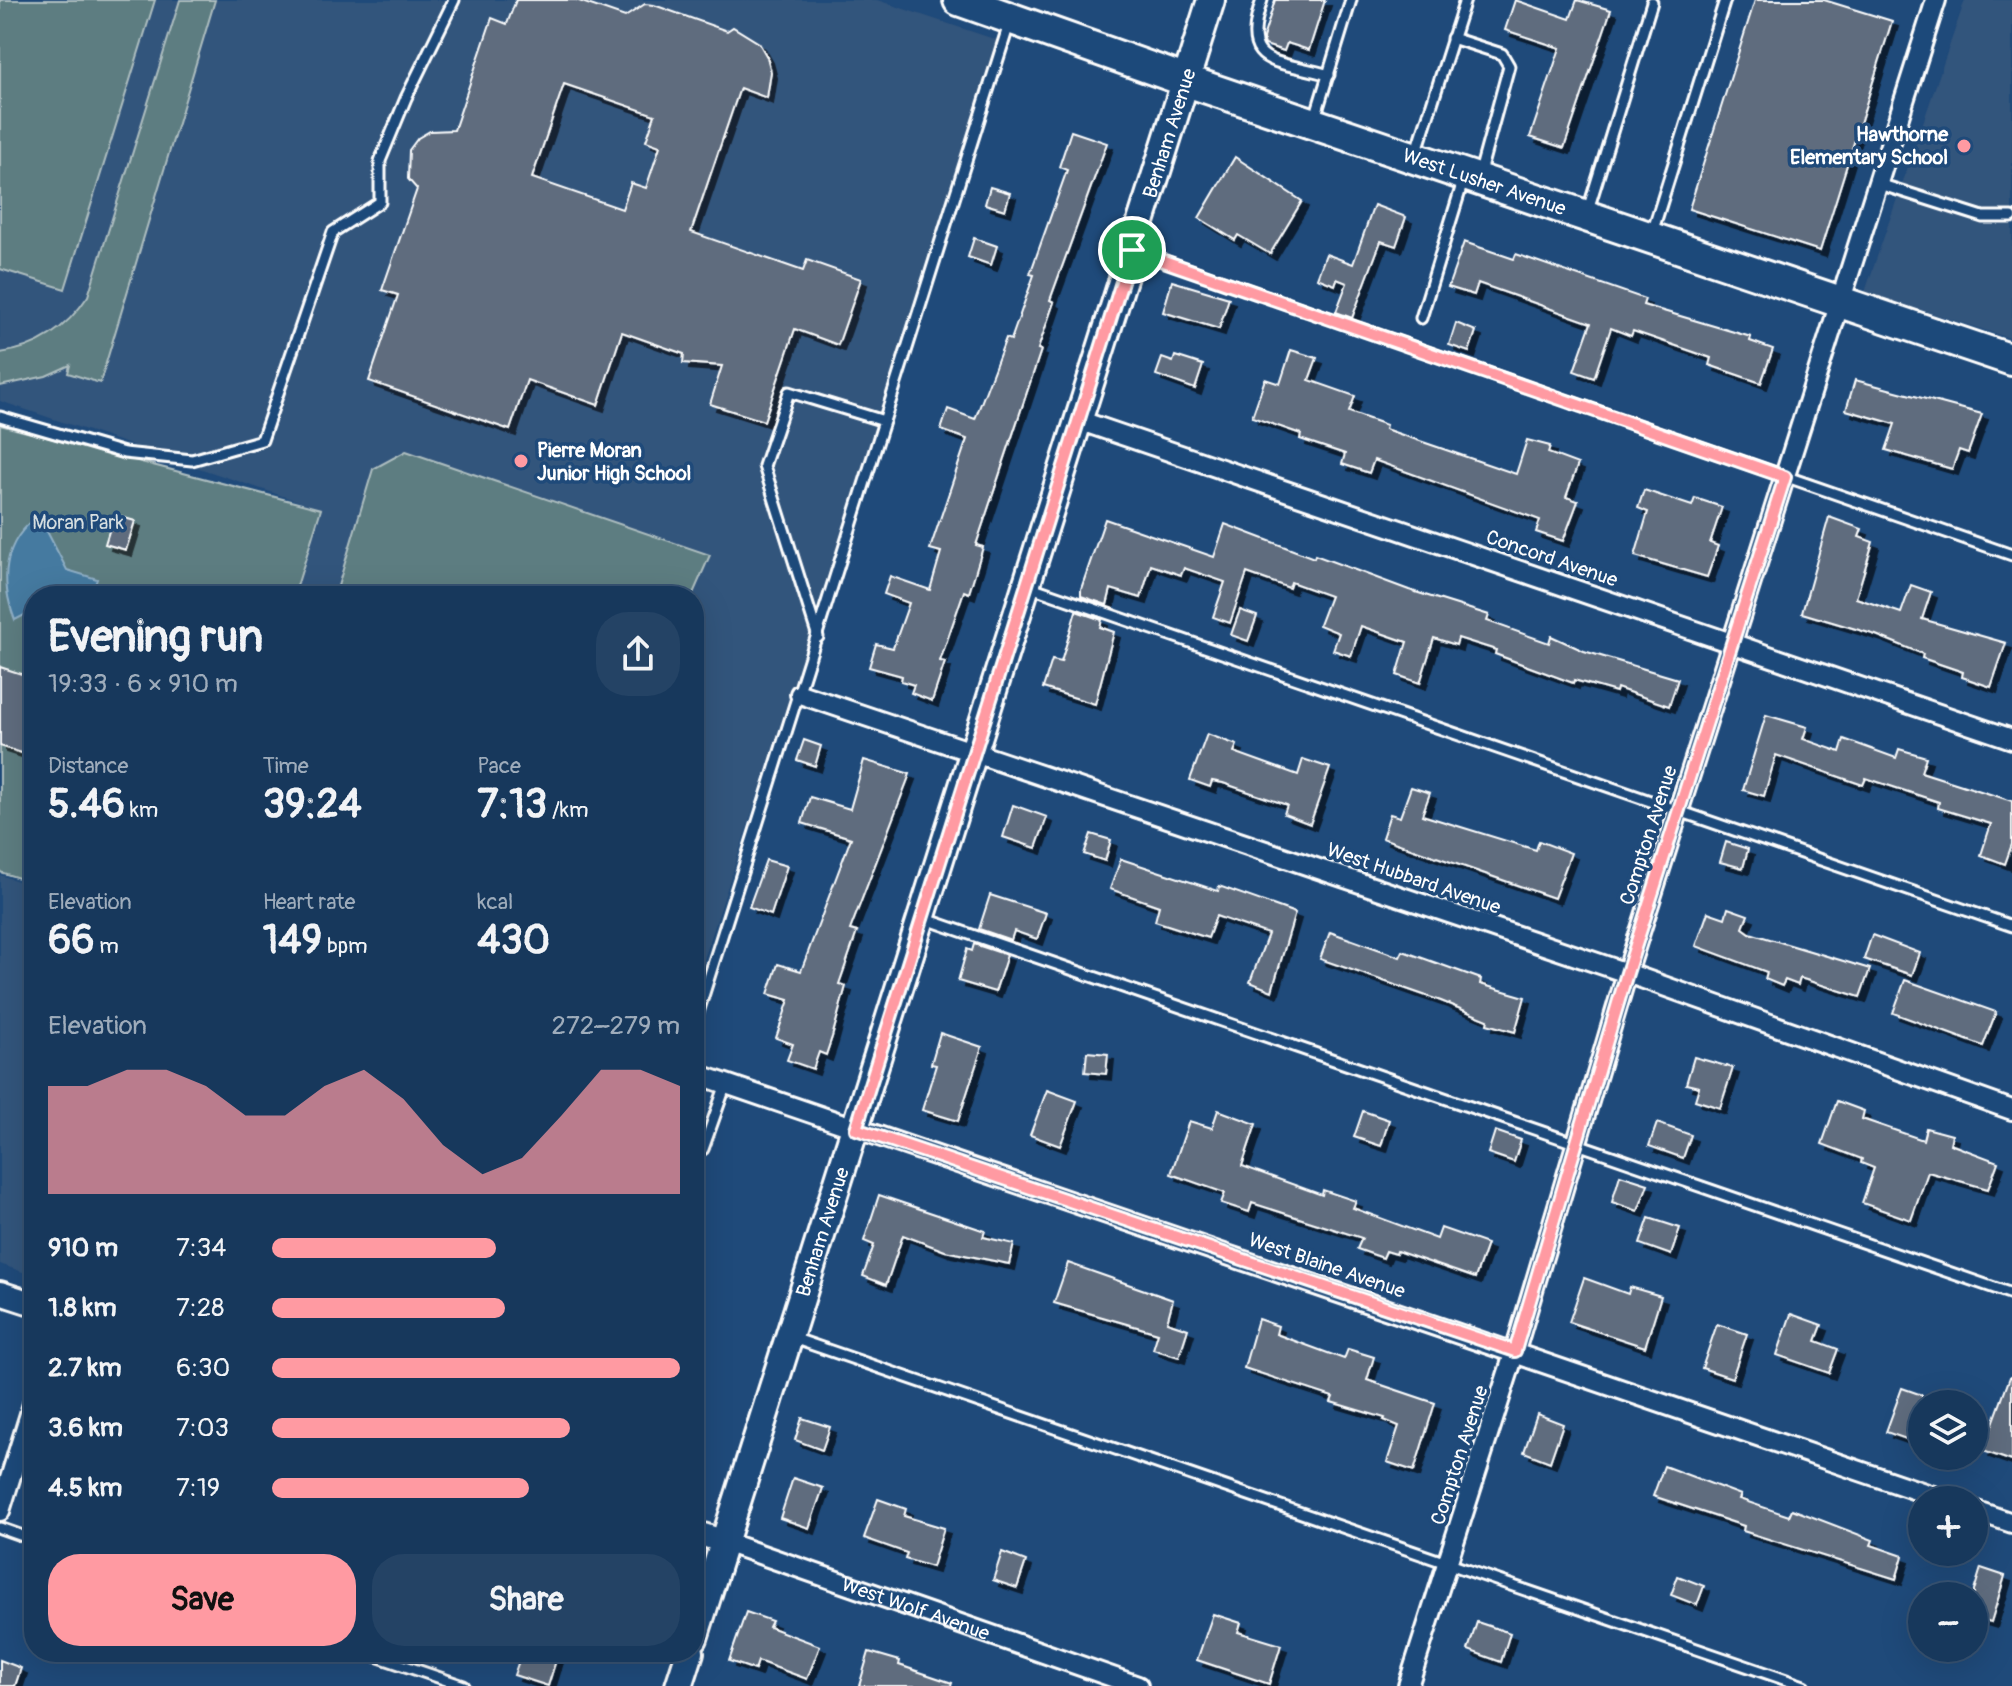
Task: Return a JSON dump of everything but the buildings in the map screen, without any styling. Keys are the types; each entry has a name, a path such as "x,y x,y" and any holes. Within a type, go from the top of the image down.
{"main road":[{"name":"West Lusher Avenue","path":"959,0 1187,81 2012,360"},
{"name":"Benham Avenue","path":"704,1607 1211,0"},
{"path":"679,1686 687,1662"}],"street":[{"name":"Compton Avenue","path":"1408,1686 1515,1351 1627,973 1936,0"},
{"name":"Concord Avenue","path":"1078,420 2012,739"},
{"name":"West Hubbard Avenue","path":"800,694 1627,973 2012,1110"},
{"name":"West Blaine Avenue","path":"704,1076 1908,1487"},
{"path":"0,1293 24,1301"},
{"path":"0,1511 24,1433"},
{"path":"1988,1515 2012,1523"},
{"name":"West Wolf Avenue","path":"704,1535 1138,1686"}],"lane":[{"path":"0,417 124,453 192,460 262,440 333,232 380,202 380,161 406,98 454,0"},
{"path":"1262,0 1252,35 1254,46 1262,55 1329,75"},
{"path":"1313,124 1351,0"},
{"path":"1415,158 1465,0"},
{"path":"1650,237 1725,0"},
{"path":"1586,215 1650,1"},
{"path":"704,994 1011,18"},
{"path":"1421,318 1509,66 1502,54 1452,38"},
{"path":"1879,184 1983,217 2012,217"},
{"path":"1132,250 2012,555"},
{"path":"818,637 764,466 789,392 884,421"},
{"path":"1027,586 2012,926"},
{"path":"923,918 2012,1294"},
{"path":"704,1146 726,1084"},
{"path":"790,1337 1804,1686"},
{"path":"0,1528 24,1536"},
{"path":"393,1662 464,1686"}],"shaded area":[{"name":"Pierre Moran Junior High School","path":"0,0 877,0 997,40 803,657 704,959 704,586 297,586 321,509 0,401"},
{"name":"Hawthorne Elementary School","path":"1965,0 2012,0 2012,339 1865,292"},
{"path":"39,516 67,570 97,579 95,586 24,586 24,615 15,620 6,577 11,550 27,526"},
{"path":"0,875 24,883 24,1272 0,1264"}],"green space":[{"path":"0,0 155,0 65,289 0,269"},
{"path":"180,0 215,0 100,383 68,373 70,365 46,376 0,386 0,353 51,335 71,318 88,296"},
{"name":"Moran Park","path":"0,425 321,509 297,586 24,586 24,880 0,872"},
{"path":"406,451 710,555 696,586 338,586 373,469"}],"place":[{"name":"Hawthorne Elementary School","path":"1964,146"},
{"name":"Pierre Moran Junior High School","path":"521,461"}],"route":[{"path":"1132,250 1785,477 1627,973 1515,1351 856,1129 1132,250"}]}
